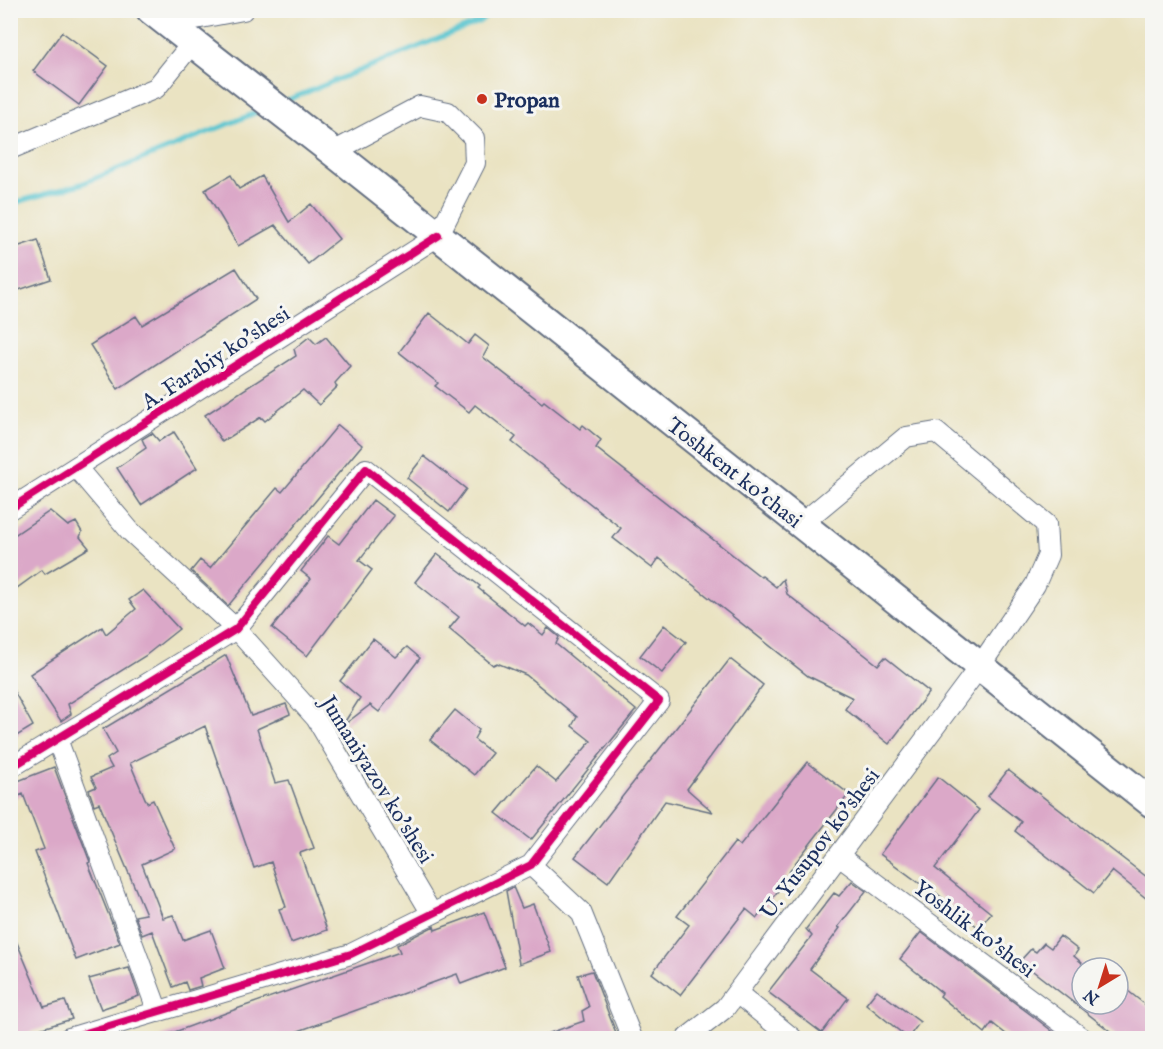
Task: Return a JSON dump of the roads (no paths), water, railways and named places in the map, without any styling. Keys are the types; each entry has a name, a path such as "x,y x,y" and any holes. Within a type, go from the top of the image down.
{"highway":[{"path":"160,17 193,42"},
{"name":"Toshkent ko'chasi","path":"193,42 1152,803"}],"street":[{"path":"160,17 243,10"},
{"path":"10,149 156,88 193,42"},
{"path":"325,146 420,106 448,112 474,138 475,163 438,236"},
{"name":"A. Farabiy ko'shesi","path":"10,509 438,236"},
{"name":"U. Yusupov ko'shesi","path":"687,1038 725,1008 737,993 980,666 1035,585 1048,555 1046,524 936,432 906,437 801,524"},
{"name":"Jumaniyazov ko'shesi","path":"76,467 130,531 236,629 316,718 432,914"},
{"path":"10,768 236,629 366,470 659,701 531,866 351,954 69,1038"},
{"path":"57,739 158,1012"},
{"name":"Yoshlik ko'shesi","path":"839,856 1082,1038"},
{"path":"531,866 581,912 632,1038"},
{"path":"737,993 792,1038"}],"waterway":[{"path":"285,101 479,22 495,10"},
{"path":"10,204 81,184 265,109"}],"place":[{"name":"Propan","path":"482,99"}]}
